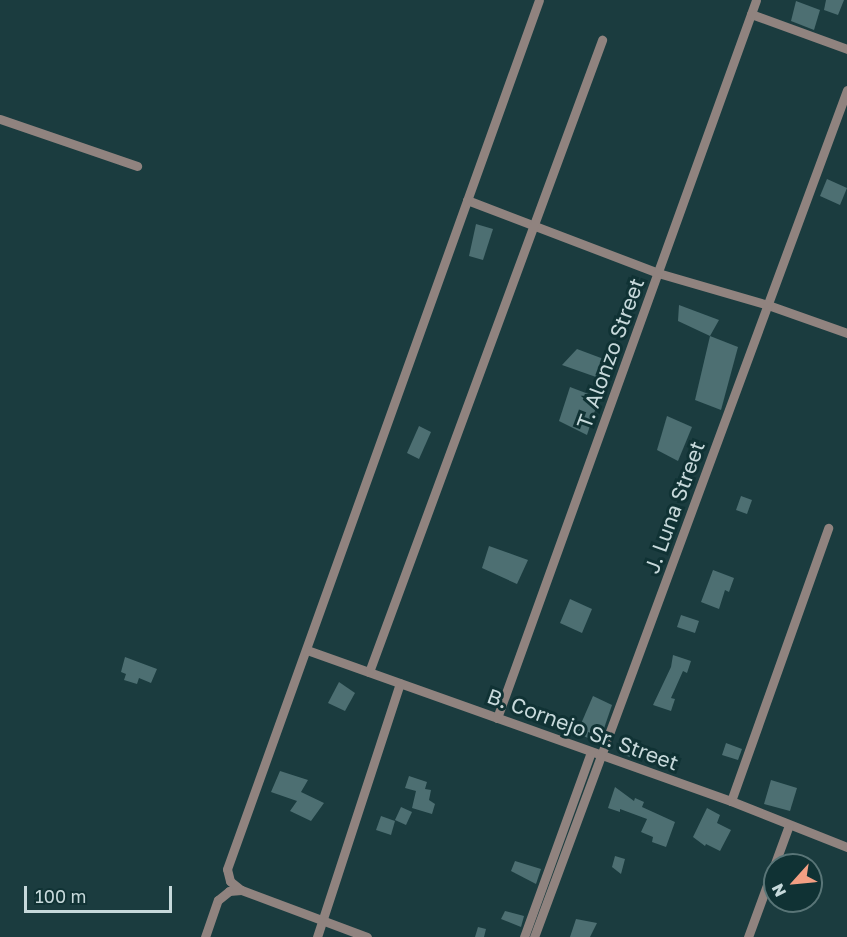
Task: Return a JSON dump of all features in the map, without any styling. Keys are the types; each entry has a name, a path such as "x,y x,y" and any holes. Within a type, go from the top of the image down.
{"street":[{"path":"241,890 227,875 229,863 539,0"},
{"name":"T. Alonzo Street","path":"497,718 756,0"},
{"path":"751,14 847,49"},
{"path":"369,672 602,40"},
{"name":"J. Luna Street","path":"524,937 554,868 768,305 847,90"},
{"path":"0,119 137,166"},
{"path":"467,200 657,273 768,305 847,333"},
{"path":"731,801 828,528"},
{"name":"B. Cornejo Sr. Street","path":"306,650 731,801 847,847"},
{"path":"316,937 400,683"},
{"path":"748,937 789,825"},
{"name":"J. Luna Street","path":"534,937 554,868"},
{"path":"205,937 218,900 229,891 241,890 367,937"}],"building":[{"path":"826,0 844,0 838,15 824,10"},
{"path":"796,1 820,10 814,30 791,21"},
{"path":"827,179 847,188 840,205 820,196"},
{"path":"476,224 493,229 483,260 469,256"},
{"path":"679,305 719,320 710,336 678,321"},
{"path":"710,336 738,347 721,410 695,400"},
{"path":"577,349 609,361 596,377 562,365"},
{"path":"570,387 599,398 587,435 559,421"},
{"path":"667,416 692,427 678,461 657,450"},
{"path":"419,426 431,432 419,459 407,453"},
{"path":"741,496 752,500 747,514 736,510"},
{"path":"489,546 528,560 517,584 482,568"},
{"path":"713,570 734,578 729,592 725,590 719,609 701,602"},
{"path":"570,599 592,609 582,633 560,623"},
{"path":"681,615 699,621 695,633 677,627"},
{"path":"673,655 691,661 687,673 683,671 671,698 675,699 671,711 653,705 671,667"},
{"path":"125,657 157,669 151,683 139,678 137,684 124,680 126,674 121,672"},
{"path":"339,682 355,693 345,711 328,703"},
{"path":"593,696 612,705 599,743 577,733"},
{"path":"624,742 638,747 634,758 620,754"},
{"path":"726,743 742,749 738,760 722,755"},
{"path":"280,771 308,780 301,792 324,803 311,821 290,811 297,801 271,792"},
{"path":"409,776 427,782 425,789 431,790 429,800 435,804 432,814 412,808 416,791 405,788"},
{"path":"771,780 797,788 790,811 764,804"},
{"path":"615,787 634,801 635,798 644,802 642,807 675,822 666,847 652,842 653,837 641,832 647,819 620,809 620,812 608,808"},
{"path":"401,807 412,812 406,825 395,820"},
{"path":"707,808 720,815 717,823 731,830 720,851 706,844 705,846 693,837"},
{"path":"381,816 395,821 391,835 376,830"},
{"path":"615,856 625,859 621,874 612,867"},
{"path":"515,861 541,869 536,884 511,871"},
{"path":"505,911 524,916 521,927 501,919"},
{"path":"576,919 597,923 590,937 570,937"},
{"path":"478,927 486,929 484,937 475,937"}]}
